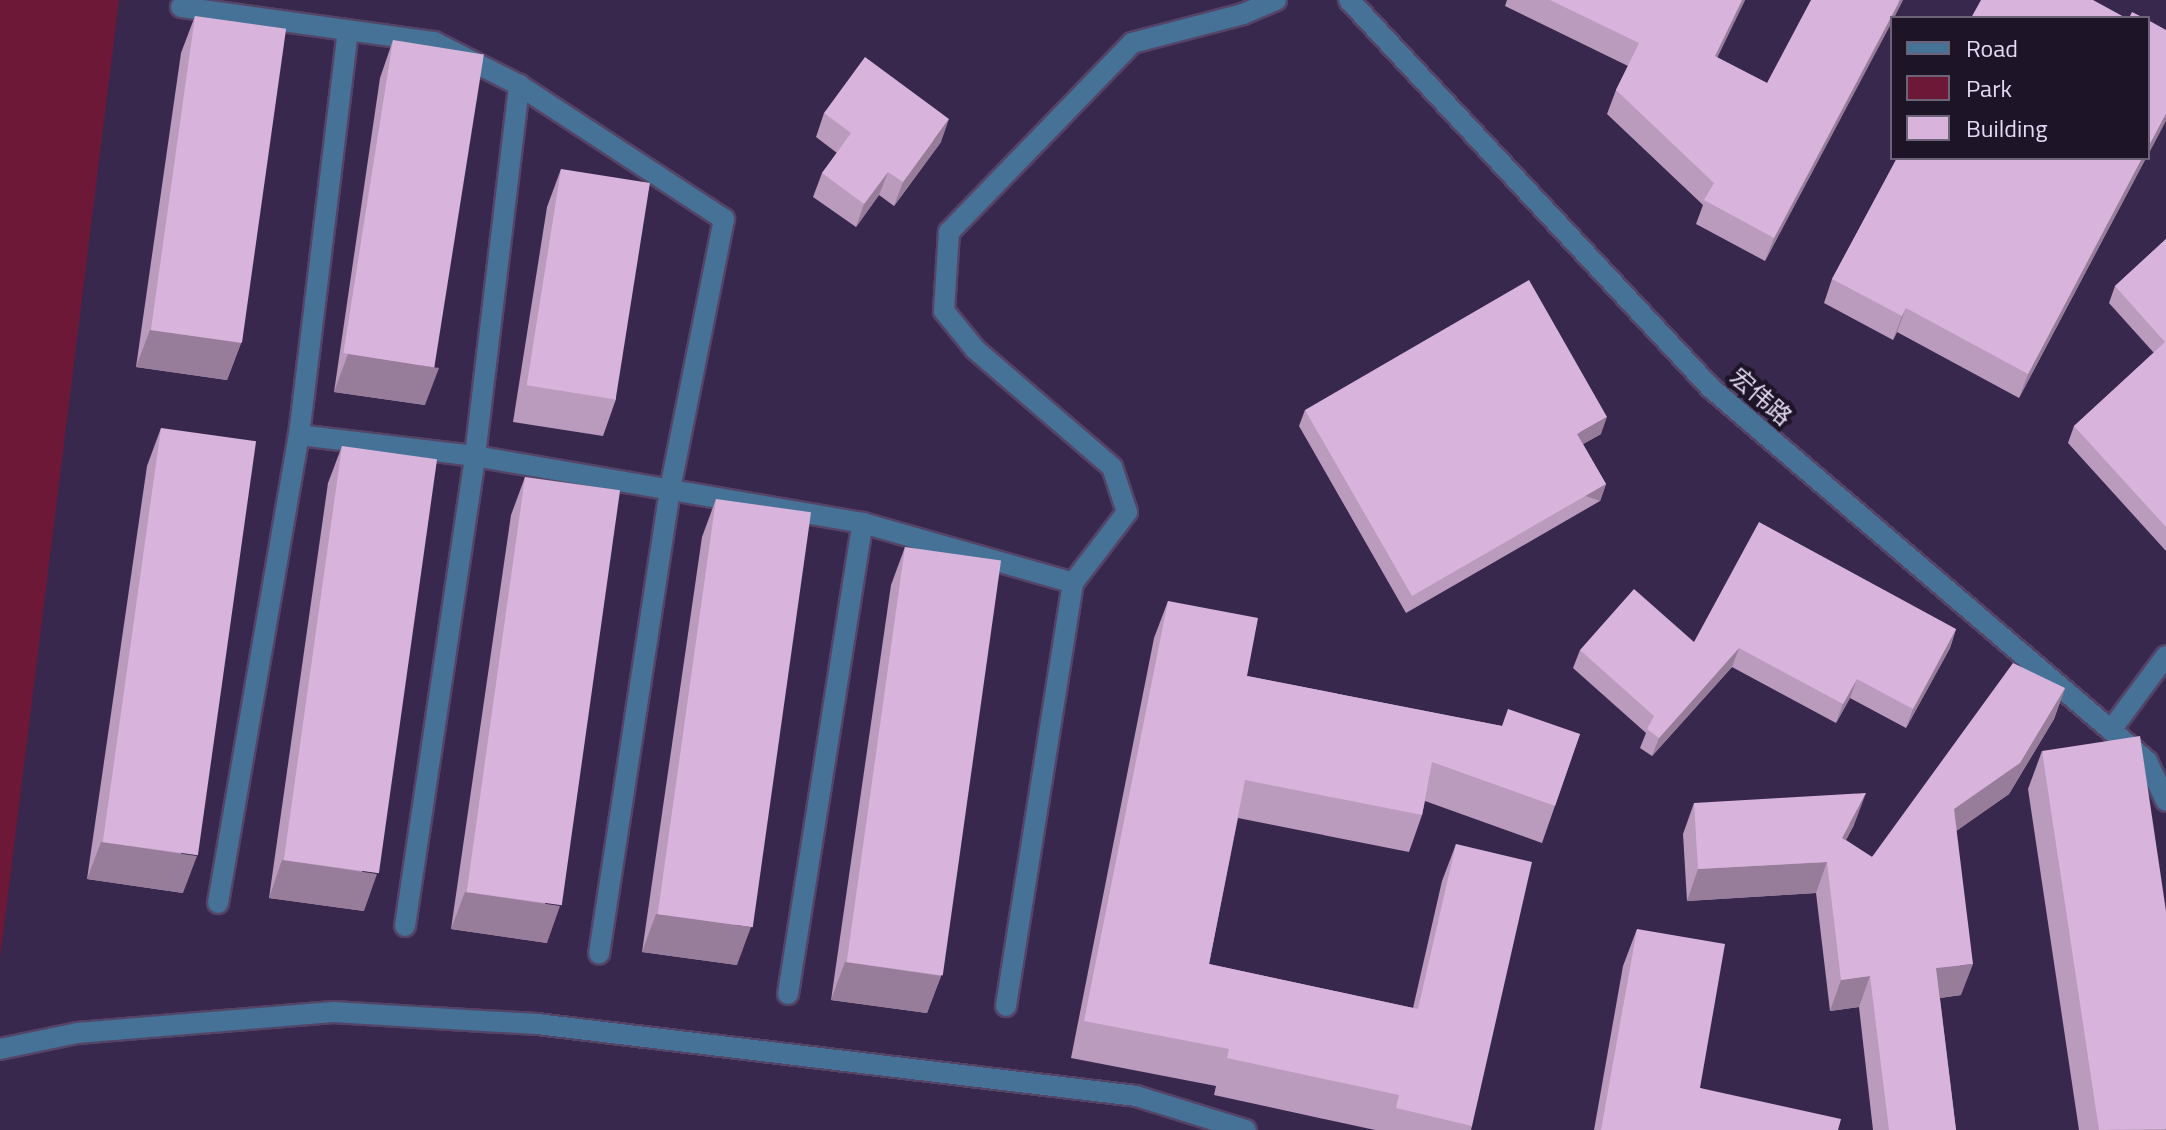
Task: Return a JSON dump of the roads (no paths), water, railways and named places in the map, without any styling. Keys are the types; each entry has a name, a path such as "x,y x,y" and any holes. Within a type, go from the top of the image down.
{"street":[{"path":"1006,1006 1073,583 1127,512 1112,467 975,349 944,311 949,232 1132,43 1243,14 1276,0"},
{"name":"宏伟路","path":"1349,0 1711,388 2147,761 2166,801"},
{"path":"181,7 348,33 434,42 519,85 724,219 670,490 599,954"},
{"path":"218,903 299,435 348,33"},
{"path":"405,926 475,456 519,85"},
{"path":"299,435 475,456 863,523 1073,583"},
{"path":"788,994 863,523"},
{"path":"2111,730 2166,656"},
{"path":"0,1049 77,1033 333,1012 537,1024 1136,1096 1246,1130"}]}
